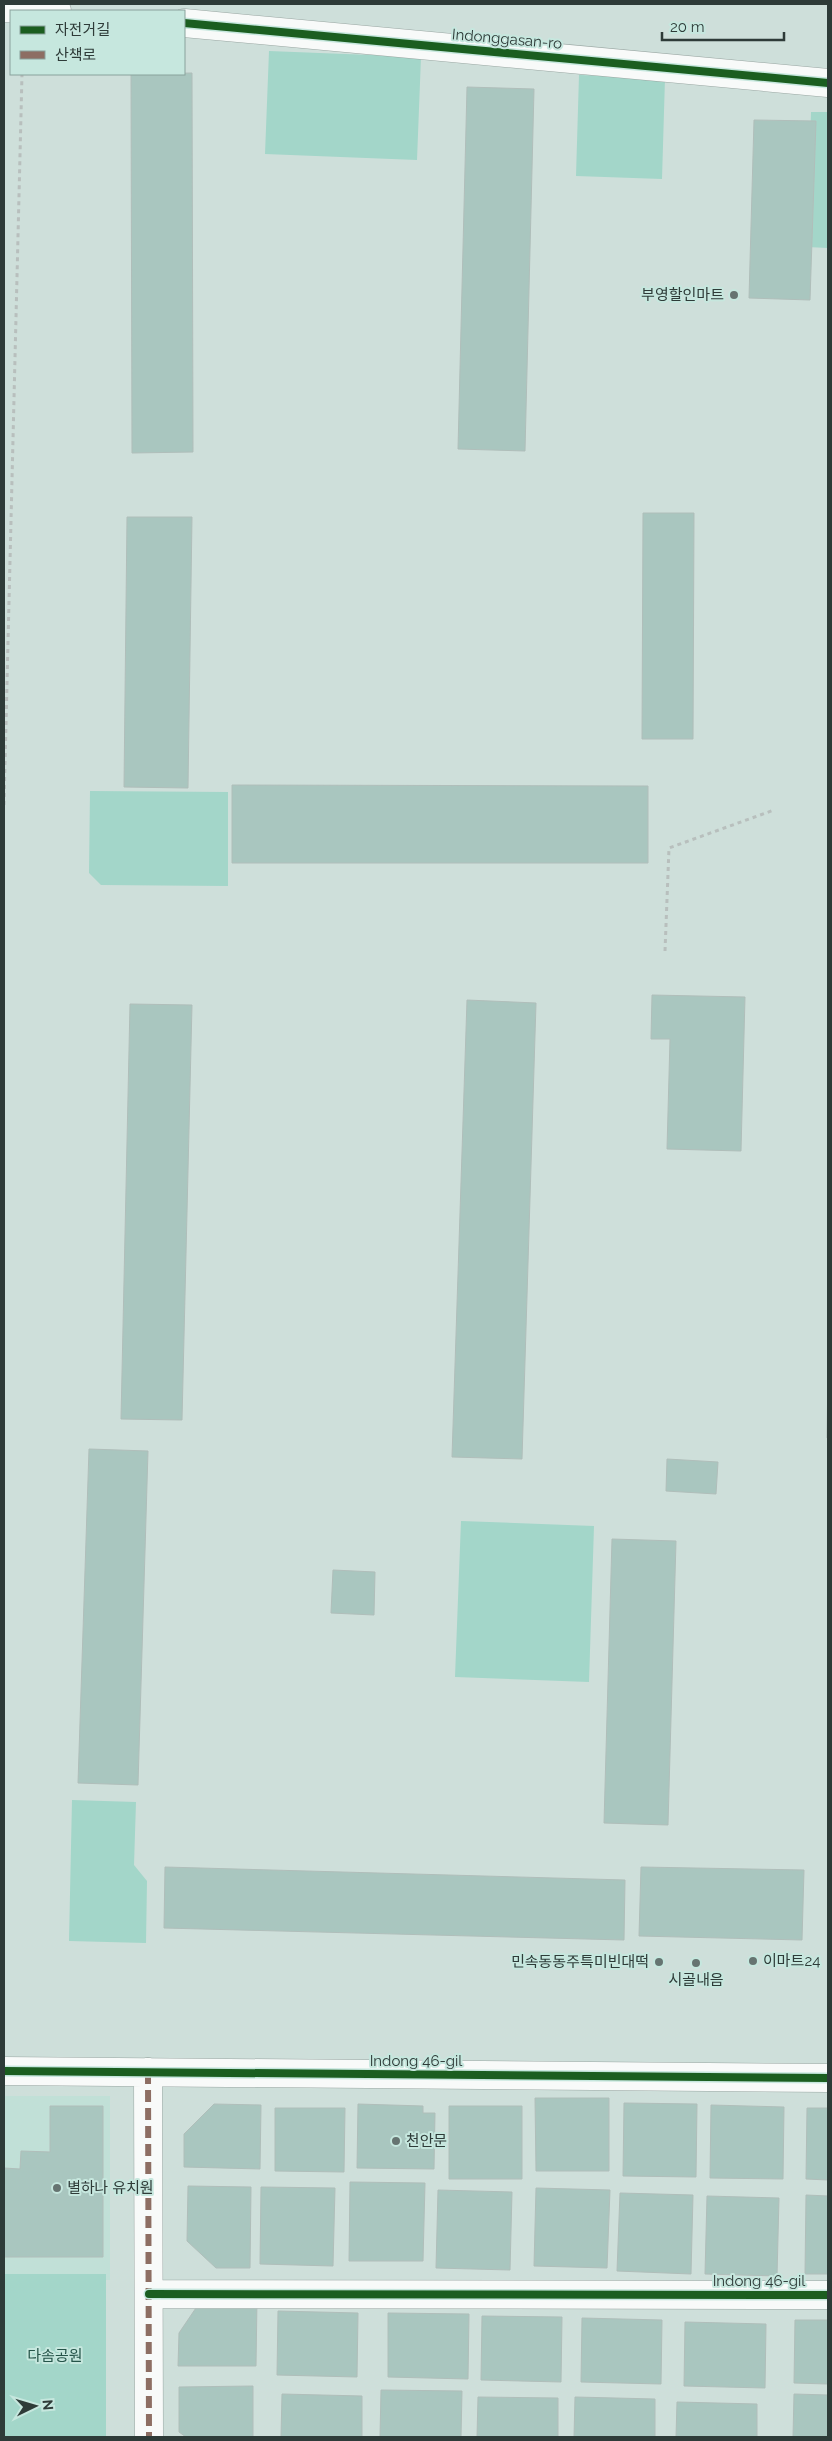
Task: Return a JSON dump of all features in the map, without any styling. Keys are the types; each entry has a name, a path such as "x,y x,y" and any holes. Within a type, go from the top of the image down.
{"street":[{"path":"17,7 47,10"},
{"name":"Indonggasan-ro","path":"185,23 828,83"},
{"name":"Indong 46-gil","path":"4,2071 828,2078"},
{"path":"148,2072 149,2437"},
{"name":"Indong 46-gil","path":"149,2294 828,2295"}],"path":[{"path":"4,805 22,75"},
{"path":"666,952 669,848 774,810"}],"shaded area":[{"name":"별하나 유치원","path":"4,2096 110,2096 110,2280 4,2280"}],"green space":[{"path":"269,51 421,57 417,160 265,154"},
{"path":"579,75 665,78 662,179 576,176"},
{"path":"811,112 828,112 828,248 807,247"},
{"path":"90,791 228,792 228,886 101,885 89,873"},
{"path":"461,1521 594,1526 589,1682 455,1677"},
{"path":"72,1800 136,1802 134,1865 147,1881 146,1943 69,1941"},
{"name":"다솜공원","path":"4,2274 106,2274 106,2437 4,2437"}],"building":[{"path":"185,73 192,73 193,452 132,453 131,75 185,75"},
{"path":"467,87 534,89 525,451 458,449"},
{"path":"754,120 816,121 810,300 749,298"},
{"path":"643,513 694,513 693,739 642,739"},
{"path":"127,517 192,517 188,788 124,787"},
{"path":"232,785 648,786 648,863 232,863"},
{"path":"652,995 745,997 741,1151 667,1149 670,1039 651,1039"},
{"path":"467,1000 536,1003 522,1459 452,1457"},
{"path":"130,1004 192,1005 182,1420 121,1419"},
{"path":"828,1372 828,1438 827,1438"},
{"path":"89,1449 148,1451 138,1785 78,1783"},
{"path":"667,1459 718,1462 716,1494 666,1491"},
{"path":"612,1539 676,1541 668,1825 604,1823"},
{"path":"333,1570 375,1572 374,1615 331,1613"},
{"path":"165,1867 625,1880 624,1940 164,1928"},
{"path":"641,1867 804,1870 802,1940 639,1936"},
{"path":"535,2098 609,2098 609,2171 536,2171"},
{"path":"624,2103 697,2104 696,2177 623,2176"},
{"path":"214,2104 261,2105 260,2169 184,2167 184,2134"},
{"name":"천안문","path":"358,2104 423,2106 423,2113 435,2113 434,2169 357,2168"},
{"path":"711,2105 784,2107 783,2179 710,2178"},
{"name":"별하나 유치원","path":"50,2106 103,2106 103,2257 4,2257 4,2168 20,2169 21,2151 50,2152"},
{"path":"449,2106 522,2106 522,2179 449,2179"},
{"path":"275,2108 345,2108 344,2172 275,2171"},
{"path":"807,2108 828,2108 828,2180 806,2179"},
{"path":"350,2182 425,2183 423,2261 349,2261"},
{"path":"188,2186 251,2187 250,2268 216,2268 187,2241"},
{"path":"261,2187 335,2188 333,2266 260,2264"},
{"path":"536,2188 610,2190 607,2268 534,2266"},
{"path":"438,2190 512,2192 510,2270 436,2268"},
{"path":"620,2193 693,2195 691,2274 617,2271"},
{"path":"806,2195 828,2196 828,2274 805,2274"},
{"path":"707,2196 779,2198 777,2276 705,2274"},
{"path":"202,2299 257,2299 256,2366 178,2366 179,2333"},
{"path":"278,2311 358,2313 357,2377 277,2375"},
{"path":"388,2313 469,2314 468,2379 388,2377"},
{"path":"482,2316 562,2317 561,2382 481,2380"},
{"path":"582,2318 662,2320 661,2384 581,2382"},
{"path":"795,2320 828,2320 828,2384 794,2383"},
{"path":"685,2322 766,2324 765,2388 684,2386"},
{"path":"253,2386 253,2437 186,2437 179,2432 179,2387"},
{"path":"381,2390 462,2391 461,2437 380,2437"},
{"path":"282,2394 362,2396 362,2437 281,2437"},
{"path":"794,2394 828,2395 828,2437 793,2437"},
{"path":"478,2397 558,2398 558,2437 477,2437"},
{"path":"575,2397 655,2399 655,2437 574,2437"},
{"path":"677,2402 757,2404 757,2437 676,2437"}],"marked path":[{"path":"148,2072 149,2437"}],"cycle path":[{"path":"185,23 828,83"},
{"path":"4,2071 828,2078"},
{"path":"149,2294 828,2295"}],"place":[{"name":"부영할인마트","path":"734,295"},
{"name":"이마트24","path":"753,1961"},
{"name":"민속동동주특미빈대떡","path":"659,1962"},
{"name":"시골내음","path":"696,1963"},
{"name":"천안문","path":"396,2141"},
{"name":"별하나 유치원","path":"57,2188"}]}
